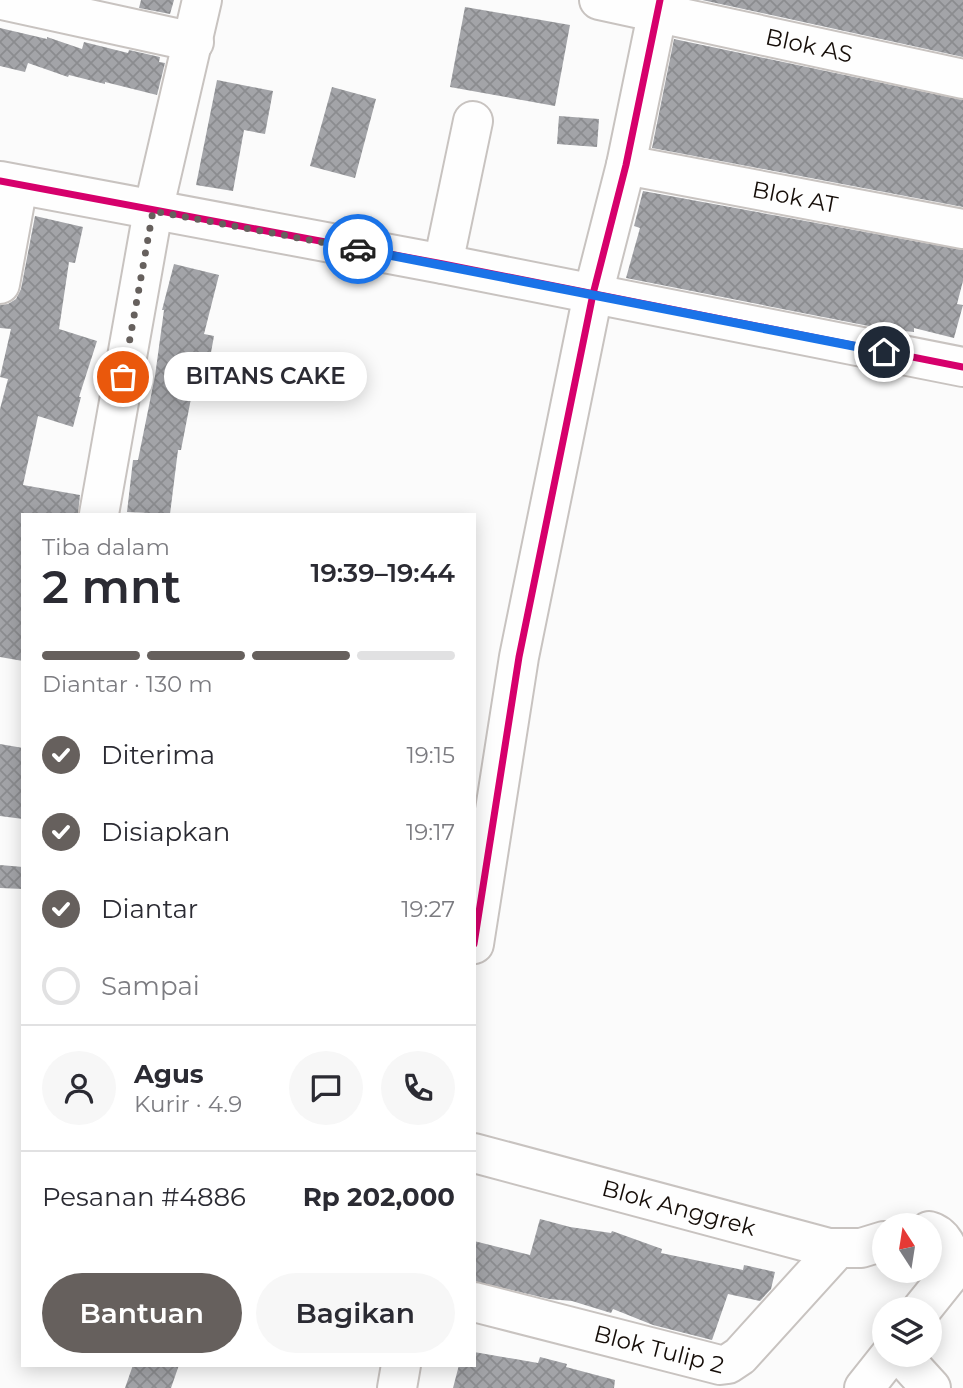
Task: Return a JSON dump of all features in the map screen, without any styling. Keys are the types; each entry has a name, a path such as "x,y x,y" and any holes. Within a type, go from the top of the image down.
{"street":[{"path":"2,0 194,42"},
{"path":"99,513 153,211 202,0"},
{"name":"Blok AS","path":"599,0 658,6 963,79"},
{"path":"476,931 519,657 593,294 626,164 658,6"},
{"path":"443,264 473,121"},
{"name":"Blok AT","path":"626,164 963,229"},
{"path":"0,284 9,183 443,264 963,368"},
{"name":"Blok Anggrek","path":"476,1154 829,1248 861,1248 872,1245"},
{"path":"931,1297 959,1262 942,1240"},
{"name":"Blok Tulip 2","path":"476,1303 720,1365 728,1364 740,1356 838,1248"},
{"path":"397,1388 401,1367"},
{"path":"864,1388 881,1367"},
{"path":"912,1367 931,1388"}],"building":[{"path":"141,0 174,0 170,14 139,8"},
{"path":"702,0 963,0 963,57"},
{"path":"465,7 570,25 555,106 450,87"},
{"path":"0,28 47,37 82,49 84,42 128,53 129,50 160,57 159,62 165,63 157,95 105,82 69,75 68,77 28,63 25,72 0,66"},
{"path":"674,39 963,100 963,207 652,148"},
{"path":"217,80 273,91 265,134 244,130 233,191 196,185"},
{"path":"332,87 376,99 355,178 310,166"},
{"path":"559,116 599,119 597,147 557,144"},
{"path":"643,191 963,250 963,281 957,304 963,305 954,338 914,328 914,332 884,329 626,278 640,228 634,226"},
{"path":"35,216 83,227 75,263 69,262 59,329 97,341 79,397 73,427 38,416 23,485 80,495 78,513 21,513 21,661 0,657 0,409 8,379 0,377 11,329 0,328 0,305 16,299 21,289"},
{"path":"174,264 219,275 204,334 214,336 205,385 194,383 181,450 178,450 170,513 127,512 133,460 138,460 155,376 162,310"},
{"path":"0,744 21,748 21,819 0,816"},
{"path":"0,865 21,867 21,889 0,888"},
{"path":"540,1219 570,1227 612,1231 662,1249 661,1253 743,1270 744,1265 775,1272 771,1289 760,1301 728,1294 712,1340 653,1325 613,1309 611,1313 572,1301 549,1299 476,1281 476,1242 530,1255"},
{"path":"476,1352 538,1363 540,1357 615,1380 614,1388 453,1388 458,1367 476,1367"},
{"path":"132,1367 178,1367 171,1388 125,1388"}],"cycle path":[{"path":"476,931 519,657 593,294 626,165 660,0"},
{"path":"0,181 443,264 963,367"}],"way so far":[{"path":"123,377 153,211 358,249"}],"place":[{"name":"BITANS CAKE","path":"123,377"}],"route":[{"path":"358,249 884,352"}]}
